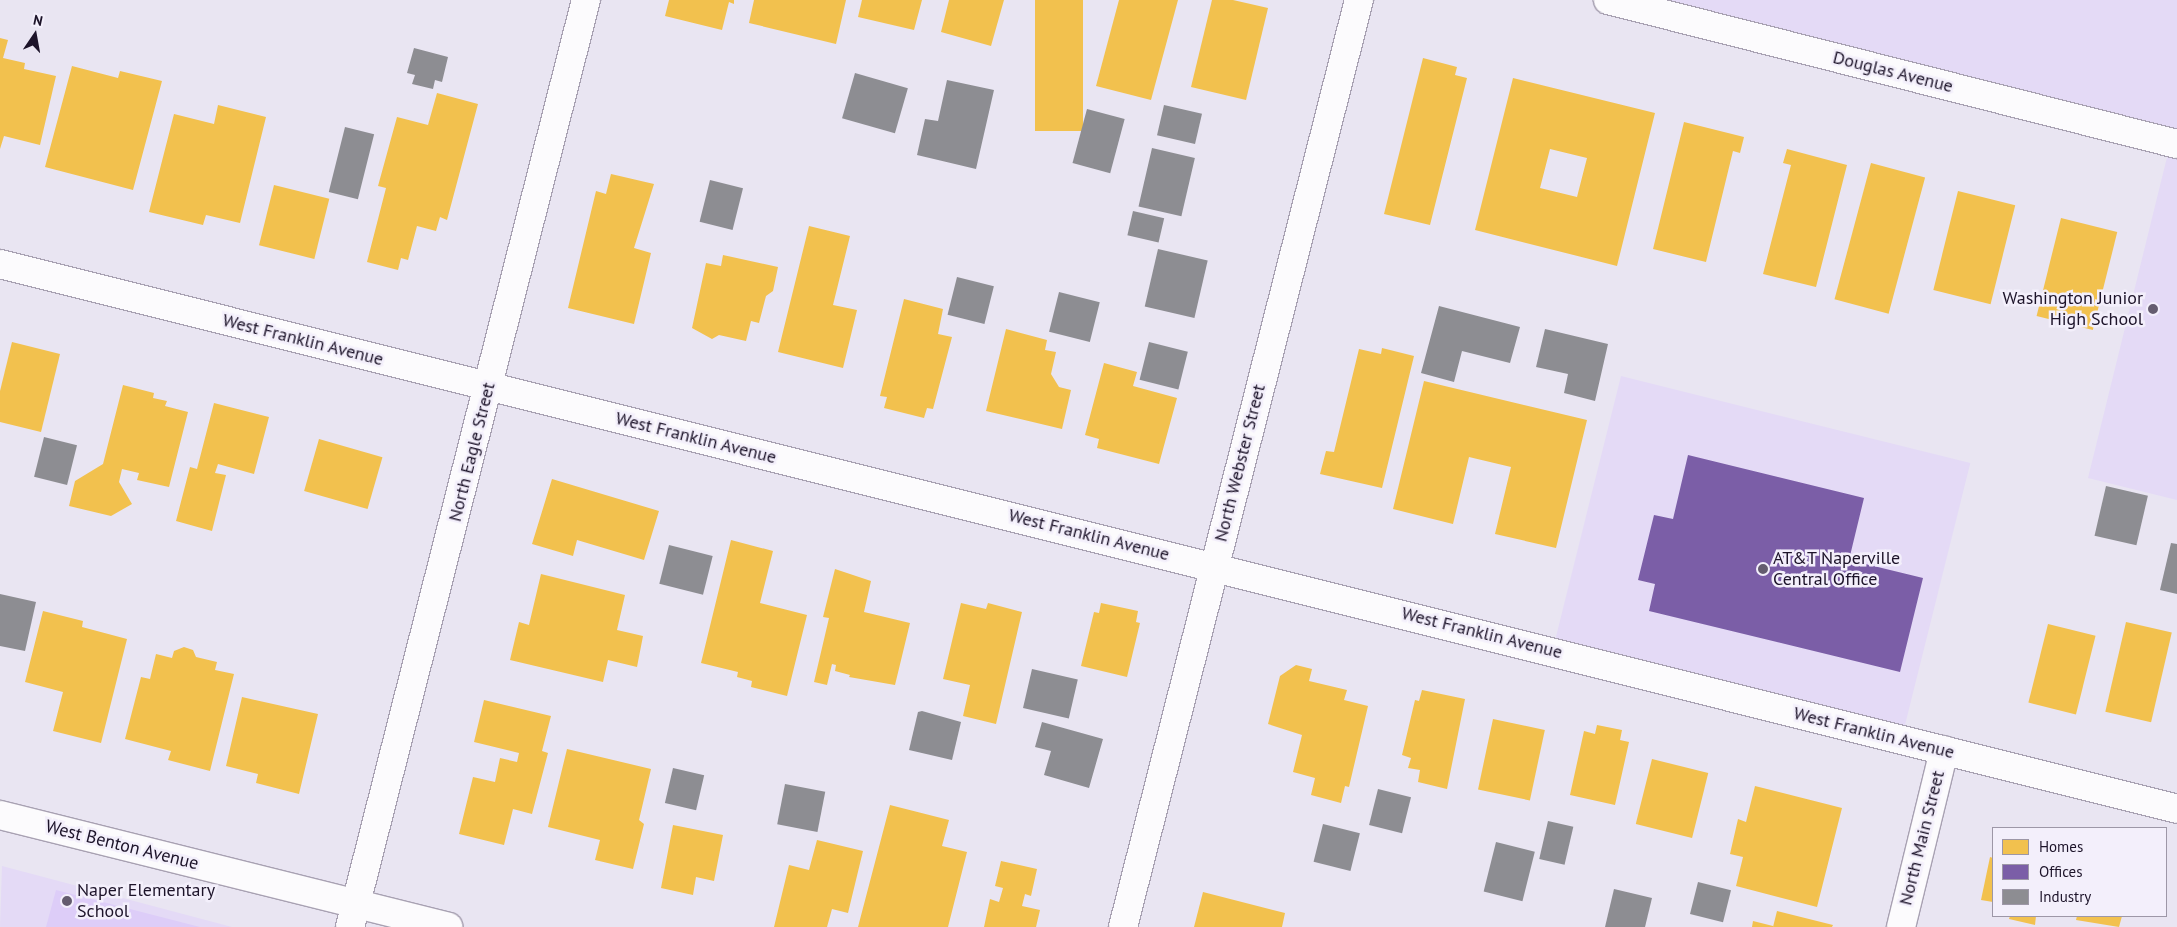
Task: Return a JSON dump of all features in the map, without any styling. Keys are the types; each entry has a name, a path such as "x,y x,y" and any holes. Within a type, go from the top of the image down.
{"street":[{"name":"North Eagle Street","path":"353,915 586,0"},
{"name":"North Webster Street","path":"1123,927 1359,0"},
{"name":"Douglas Avenue","path":"1608,0 2177,144"},
{"name":"West Franklin Avenue","path":"0,264 2177,809"},
{"name":"North Main Street","path":"1901,927 1944,750"},
{"name":"West Benton Avenue","path":"0,815 353,915 448,927"}],"shaded area":[{"name":"Washington Junior High School","path":"1626,0 2177,0 2177,500 2088,478 2171,141"},
{"path":"1621,376 1970,463 1903,733 1554,646"},
{"name":"Naper Elementary School","path":"2,866 232,927 0,927"},
{"path":"56,890 200,927 46,927"}],"building: Homes":[{"path":"669,0 734,0 734,4 729,2 722,30 665,16"},
{"path":"754,0 846,0 836,44 749,23"},
{"path":"862,0 922,0 914,30 858,17"},
{"path":"949,0 1004,0 991,46 941,32"},
{"path":"1035,0 1083,0 1083,131 1035,131"},
{"path":"1119,0 1178,0 1151,100 1096,86"},
{"path":"1212,0 1233,0 1268,8 1246,100 1191,87"},
{"path":"0,38 8,40 3,58 25,63 24,69 56,76 40,145 4,136 0,149"},
{"path":"1423,58 1457,67 1455,75 1467,78 1430,225 1384,214"},
{"path":"72,66 118,78 120,71 162,81 133,190 45,167"},
{"path":"1513,78 1655,113 1617,266 1475,230","holes":["1550,149 1587,158 1577,197 1540,188"]},
{"path":"437,93 478,104 447,220 440,217 436,231 417,226 408,260 401,258 398,270 367,262 386,188 378,186 397,117 428,125"},
{"path":"218,105 266,117 240,223 206,215 203,225 149,212 174,114 214,124"},
{"path":"1684,122 1744,137 1740,153 1733,151 1706,262 1653,249"},
{"path":"1787,149 1847,165 1816,287 1763,274 1791,165 1783,163"},
{"path":"1871,163 1925,177 1889,314 1835,299"},
{"path":"611,174 654,184 634,248 651,253 634,324 568,308 596,191 606,194"},
{"path":"274,185 329,199 314,259 259,245"},
{"path":"1958,191 2015,205 1991,304 1933,290"},
{"path":"2061,218 2117,232 2093,330 2037,316"},
{"path":"809,226 850,236 833,305 857,310 843,368 778,352"},
{"path":"723,255 778,267 773,291 766,296 759,323 751,321 746,341 719,335 712,339 692,328 706,263 721,266"},
{"path":"904,299 943,309 938,334 952,337 933,409 927,408 924,418 884,408 887,397 880,396"},
{"path":"1006,329 1047,340 1045,350 1056,352 1051,374 1059,387 1071,390 1062,429 986,411"},
{"path":"12,342 60,354 41,432 0,422 0,391"},
{"path":"1382,348 1414,356 1382,488 1320,474 1326,451 1334,452 1359,349 1381,354"},
{"path":"1104,363 1137,372 1133,386 1177,398 1159,464 1097,448 1099,439 1085,435"},
{"path":"1424,381 1587,420 1556,548 1495,534 1511,467 1469,457 1453,524 1393,509"},
{"path":"123,385 154,393 153,398 167,401 165,406 188,412 169,487 137,480 139,473 122,469 119,482 132,504 111,516 69,506 75,481 103,464"},
{"path":"214,403 269,417 254,474 218,464 215,473 226,475 212,531 176,521 190,467 197,469"},
{"path":"319,439 382,457 368,509 304,491"},
{"path":"552,479 659,511 644,560 577,540 573,556 532,544"},
{"path":"731,540 773,551 760,603 807,615 787,696 751,687 752,681 737,677 738,672 701,663"},
{"path":"835,569 871,581 864,612 910,623 895,685 849,677 850,675 835,671 836,665 832,664 827,685 814,682 829,618 823,617"},
{"path":"541,574 625,595 617,630 643,636 637,667 608,660 603,682 510,660 519,622 529,625"},
{"path":"961,603 986,609 988,603 1022,612 996,724 963,716 970,685 943,679"},
{"path":"1101,603 1138,611 1136,622 1140,623 1127,677 1081,666 1094,612 1099,613"},
{"path":"43,611 83,621 82,627 127,639 101,743 53,731 63,692 25,682"},
{"path":"2126,622 2172,633 2151,722 2105,712"},
{"path":"2048,624 2096,636 2076,714 2028,703"},
{"path":"184,647 193,650 196,657 217,662 215,670 234,674 210,771 168,760 171,751 125,739 141,677 150,679 156,654 172,658 174,651"},
{"path":"1296,665 1312,669 1309,681 1347,690 1344,700 1368,706 1349,787 1345,786 1341,803 1311,795 1315,778 1293,772 1302,735 1268,724 1280,676"},
{"path":"1422,690 1465,699 1447,789 1418,782 1420,770 1408,768 1411,758 1402,755 1415,700 1419,701"},
{"path":"242,697 318,714 299,794 256,783 258,774 226,766"},
{"path":"484,700 551,716 542,751 548,753 532,814 513,809 504,845 459,834 473,777 495,782 500,758 517,762 519,753 474,742"},
{"path":"1493,719 1545,730 1530,800 1478,789"},
{"path":"1597,725 1622,730 1620,740 1629,742 1615,805 1570,795 1584,731 1595,734"},
{"path":"567,749 651,769 639,820 644,824 633,869 595,860 600,840 548,827"},
{"path":"1652,759 1708,773 1692,838 1636,824"},
{"path":"1755,786 1842,808 1817,907 1736,886 1743,857 1730,854 1738,819 1746,822"},
{"path":"890,805 949,820 942,846 967,852 948,927 858,927"},
{"path":"673,825 723,835 714,881 696,877 693,895 661,888"},
{"path":"817,840 863,851 848,913 832,909 827,927 774,927 789,865 809,870"},
{"path":"1990,857 1992,858 1992,902 1981,900"},
{"path":"1001,861 1037,869 1031,896 1025,894 1022,906 1040,910 1036,927 984,927 990,899 999,902 1003,888 995,886"},
{"path":"1203,892 1285,913 1282,927 1194,927"},
{"path":"1777,911 1833,925 1832,927 1773,927"},
{"path":"2010,917 2036,917 2035,925 2009,919"},
{"path":"2077,917 2122,917 2119,927 2076,920"},
{"path":"1753,921 1773,926 1773,927 1752,927"}],"building: Offices":[{"name":"AT&T Naperville Central Office","path":"1688,455 1864,498 1849,560 1923,578 1900,672 1649,611 1655,584 1638,580 1654,515 1673,519"}],"building: Industry":[{"path":"414,48 448,57 442,82 435,80 433,89 412,84 415,75 407,73"},
{"path":"855,73 908,88 895,133 842,118"},
{"path":"947,80 994,90 976,169 917,155 925,119 938,121"},
{"path":"1164,105 1202,114 1195,144 1157,135"},
{"path":"1087,109 1125,119 1110,173 1073,163"},
{"path":"345,127 374,134 358,199 329,192"},
{"path":"1152,148 1195,158 1181,216 1139,206"},
{"path":"710,180 743,188 733,230 700,222"},
{"path":"1133,211 1164,218 1159,243 1127,235"},
{"path":"1158,249 1208,260 1194,318 1145,306"},
{"path":"957,277 994,286 984,324 948,315"},
{"path":"1059,292 1100,302 1090,342 1049,332"},
{"path":"1439,306 1520,327 1510,363 1462,351 1454,382 1421,373"},
{"path":"1545,329 1608,344 1595,401 1564,393 1568,374 1536,367"},
{"path":"1149,342 1188,352 1178,390 1140,380"},
{"path":"44,437 77,445 67,485 34,477"},
{"path":"2106,486 2148,496 2136,545 2095,536"},
{"path":"2171,543 2177,544 2177,594 2160,590"},
{"path":"669,545 713,556 703,595 659,584"},
{"path":"0,594 36,602 25,651 0,646"},
{"path":"1032,669 1078,680 1069,719 1023,708"},
{"path":"922,711 961,722 952,760 909,750 918,712"},
{"path":"1042,722 1103,739 1089,788 1044,775 1051,751 1035,747"},
{"path":"673,768 704,775 696,810 665,803"},
{"path":"785,784 825,792 817,832 777,824"},
{"path":"1378,789 1411,797 1402,833 1369,825"},
{"path":"1548,821 1573,827 1565,865 1539,859"},
{"path":"1323,824 1360,833 1350,871 1314,862"},
{"path":"1496,842 1535,852 1522,901 1484,891"},
{"path":"1698,882 1731,890 1723,922 1690,914"},
{"path":"1614,889 1652,898 1645,927 1605,927"}],"place":[{"name":"Washington Junior High School","path":"2153,309"},
{"name":"AT&T Naperville Central Office","path":"1763,569"},
{"name":"Naper Elementary School","path":"67,901"}]}
